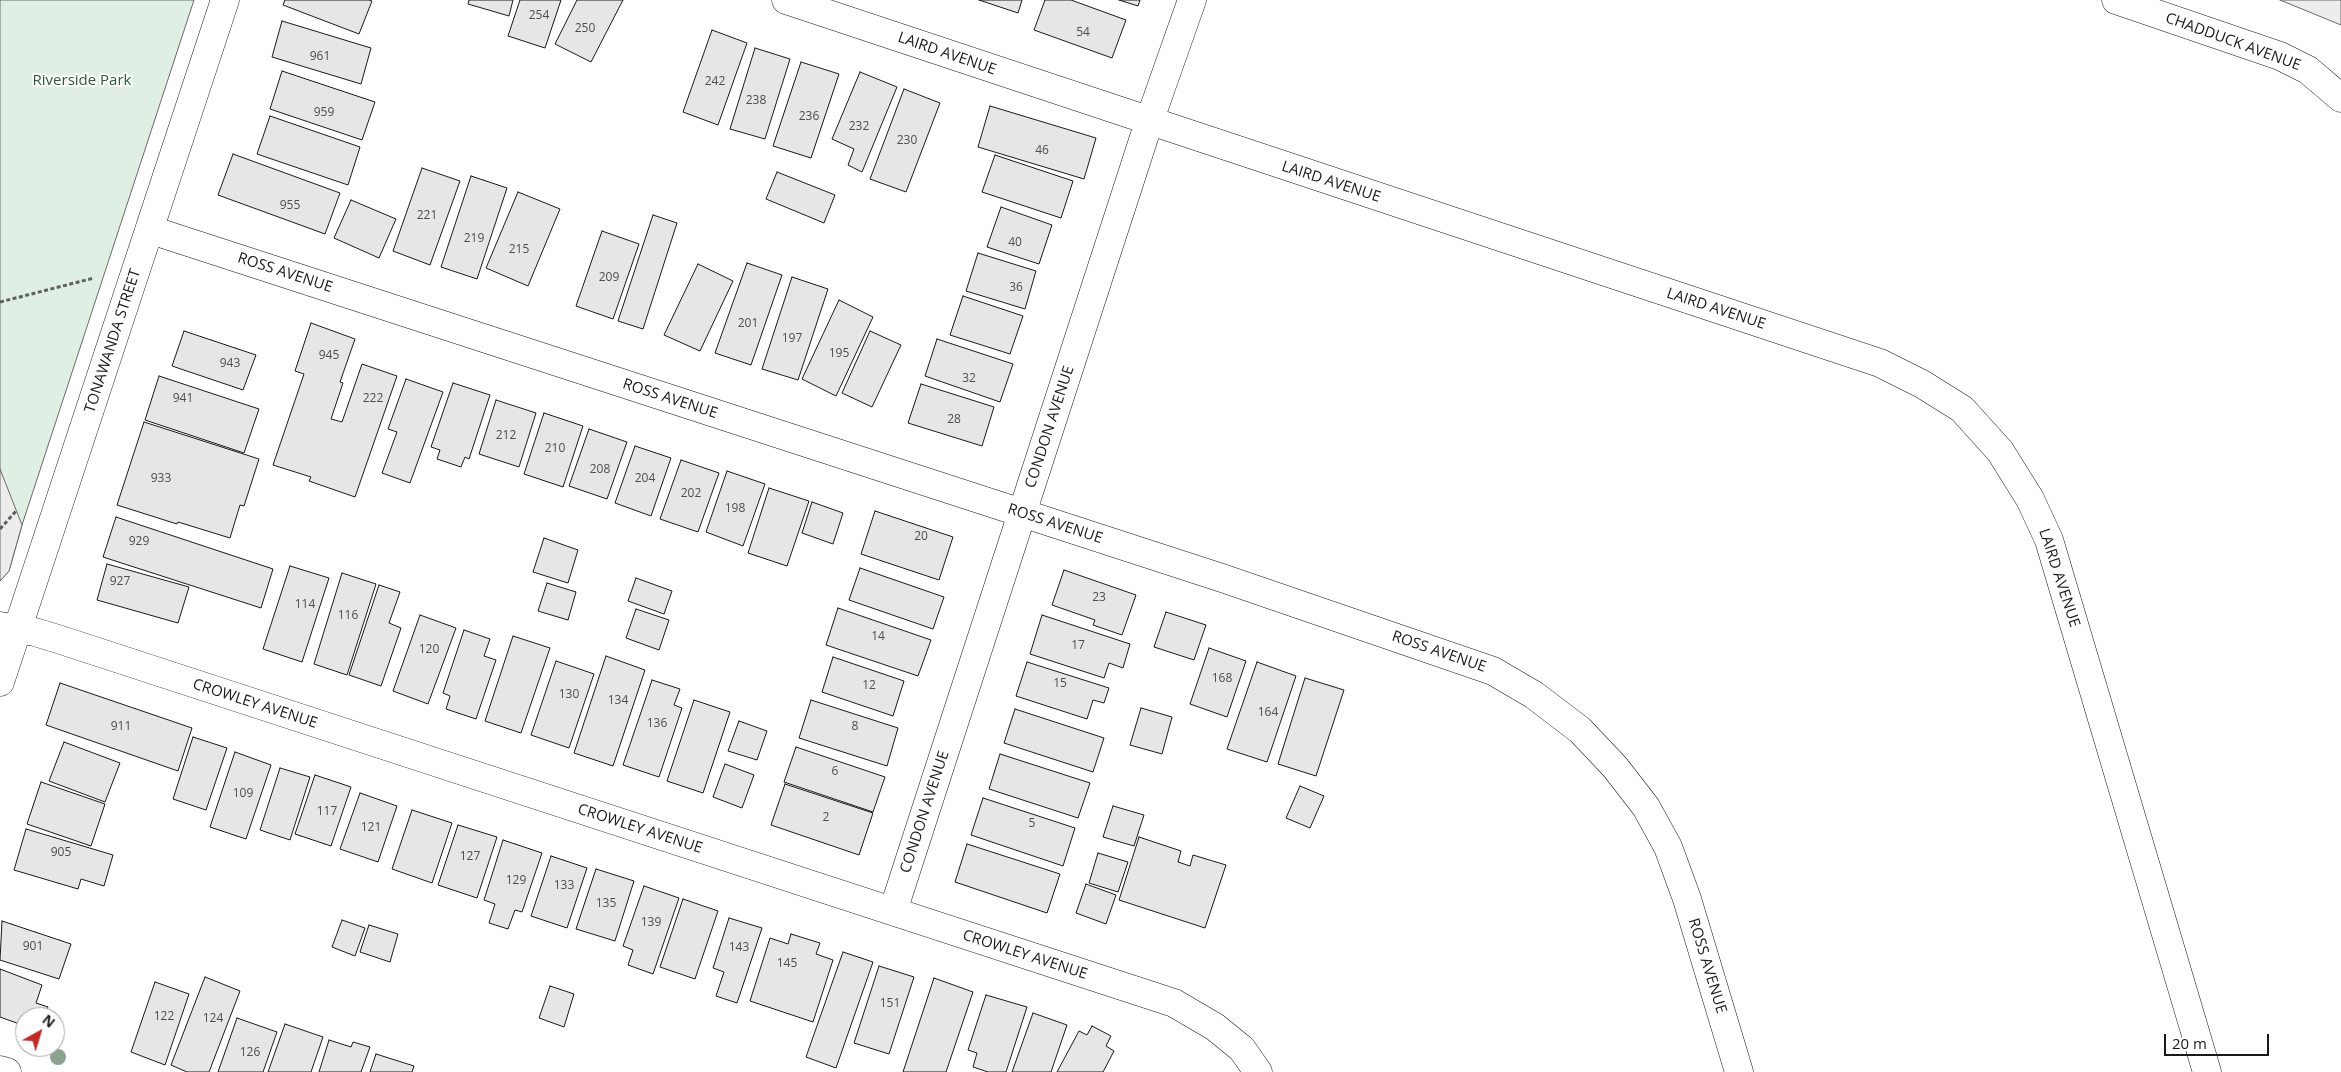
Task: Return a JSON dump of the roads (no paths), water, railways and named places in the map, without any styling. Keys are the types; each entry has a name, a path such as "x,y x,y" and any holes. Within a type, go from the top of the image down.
{"street":[{"name":"TONAWANDA STREET","path":"0,682 9,627 151,230 225,0"},
{"name":"LAIRD AVENUE","path":"786,0 1880,363 1922,384 1962,409 2000,451 2030,499 2049,540 2207,1072"},
{"name":"CONDON AVENUE","path":"893,911 1149,122 1192,0"},
{"name":"CHADDUCK AVENUE","path":"2116,0 2280,56 2308,70 2341,98"},
{"name":"ROSS AVENUE","path":"151,230 1222,578 1493,671 1534,695 1572,725 1615,766 1646,807 1668,847 1687,899 1739,1072"},
{"name":"CROWLEY AVENUE","path":"9,627 61,640 1174,1003 1215,1027 1242,1048 1258,1072"},
{"path":"0,1070 7,1072"}],"park label":[{"name":"Riverside Park","path":"82,81"}]}
